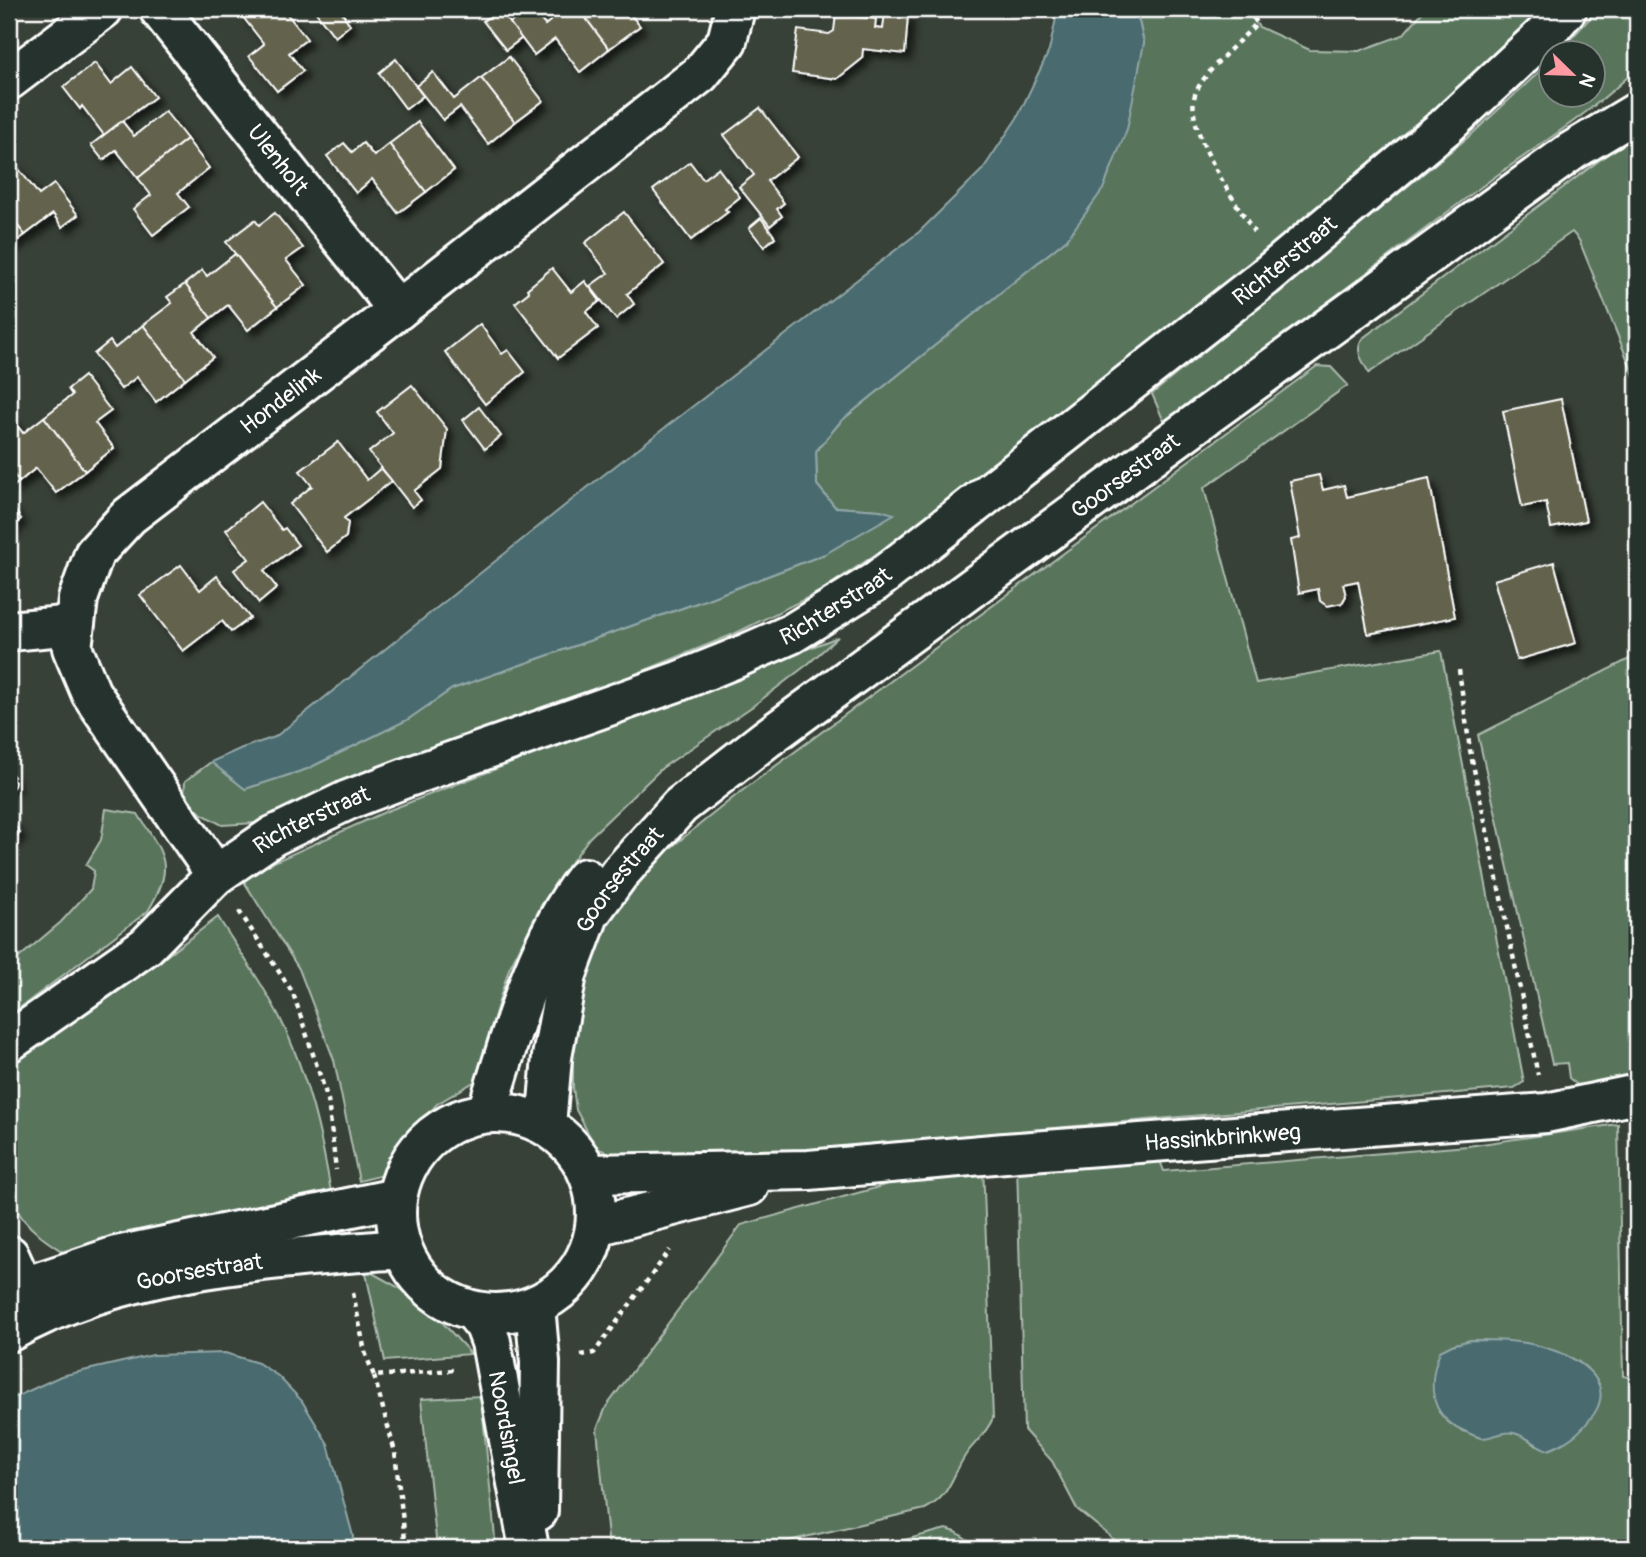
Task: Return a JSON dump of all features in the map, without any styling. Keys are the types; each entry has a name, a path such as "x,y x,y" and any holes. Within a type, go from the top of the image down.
{"street":[{"path":"9,80 103,9"},
{"name":"Ulenholt","path":"159,9 398,310"},
{"name":"Hondelink","path":"216,875 91,693 72,648 78,599 94,554 129,516 700,74 727,41 735,9"},
{"name":"Richterstraat","path":"9,1042 146,946 216,875 273,836 348,800 734,659 802,628 875,582 1276,268 1445,127 1547,32 1567,9"},
{"name":"Goorsestraat","path":"1572,151 1637,86"},
{"name":"Goorsestraat","path":"546,1125 552,1057 567,974 589,915 619,874 680,806 766,739 1572,151 1637,111"},
{"path":"9,631 74,625"},
{"name":"Goorsestraat","path":"486,1112 537,964 570,897 605,853 631,830 680,806"},
{"name":"Hassinkbrinkweg","path":"589,1174 808,1170 1546,1113 1637,1094"},
{"path":"486,1112 501,1112 525,1116 546,1125 567,1142 589,1174 596,1199 596,1226 585,1261 571,1282 535,1307 506,1314 474,1312 452,1305 437,1296 418,1278 401,1249 396,1228 396,1198 407,1167 427,1139 456,1120 486,1112"},
{"name":"Hassinkbrinkweg","path":"596,1226 808,1170"},
{"name":"Goorsestraat","path":"17,1296 116,1256 396,1198"},
{"name":"Goorsestraat","path":"17,1296 119,1288 234,1263 401,1249"},
{"name":"Noordsingel","path":"535,1307 540,1362 538,1548"},
{"name":"Noordsingel","path":"474,1312 485,1326 491,1342 528,1548"}],"path":[{"path":"1249,9 1257,23 1203,81 1195,94 1192,115 1205,149 1276,268"},
{"path":"1459,670 1470,750 1546,1113"},
{"path":"216,875 293,993 328,1100 340,1211"},
{"path":"540,1362 594,1353 671,1249"},
{"path":"344,1253 365,1352 395,1452 405,1548"},
{"path":"374,1376 494,1367"}],"green space":[{"path":"1136,9 1244,9 1259,27 1310,50 1359,51 1403,35 1425,9 1555,9 1415,137 932,517 819,592 734,634 621,680 360,778 271,822 222,825 202,814 184,797 185,781 211,762 245,789 307,769 407,720 452,689 702,601 825,554 880,510 835,507 817,485 816,451 841,421 1067,239 1144,43"},
{"path":"1598,9 1637,9 1637,68 1608,94 1608,38 1572,38"},
{"path":"1538,73 1538,108 1591,108 1165,424 1152,394 1472,134"},
{"path":"1637,132 1637,383 1579,240 1572,232 1369,373 1359,351 1363,338"},
{"path":"1317,366 1331,367 1348,385 1204,488 1256,683 1441,651 1524,1082 1514,1088 640,1164 596,1148 576,1110 573,1088 573,1054 584,966 596,935 643,870 739,793"},
{"path":"838,637 753,706 662,768 589,838 542,904 509,969 477,1080 437,1104 406,1138 395,1172 359,1181 334,1060 299,969 241,877 387,811"},
{"path":"1637,655 1637,1073 1580,1087 1569,1078 1567,1063 1552,1064 1478,735"},
{"path":"106,809 138,814 154,840 160,851 164,871 157,895 148,911 9,1016 9,966 61,922 91,889 94,871 86,865 101,840"},
{"path":"218,917 266,992 299,1061 313,1106 332,1198 84,1264 51,1244 32,1228 9,1197 9,1071 19,1059 139,977"},
{"path":"1618,1124 1623,1376 1637,1379 1637,1548 1120,1548 1110,1536 1077,1509 1052,1461 1024,1430 1017,1163 1157,1153 1164,1171 1468,1146","holes":["1482,1340 1535,1347 1571,1358 1587,1368 1599,1384 1537,1446 1523,1436 1506,1431 1477,1433 1459,1430 1439,1412 1452,1345"]},
{"path":"983,1165 993,1418 967,1453 941,1498 925,1509 768,1548 609,1548 597,1429 606,1407 741,1225 939,1168"},
{"path":"365,1269 423,1301 471,1354 385,1361"},
{"path":"481,1396 496,1548 437,1548 421,1399"},
{"path":"946,1529 956,1532 980,1548 874,1548"}],"water":[{"path":"1058,9 1136,9 1144,43 1127,129 1103,189 1067,239 841,421 816,451 817,485 835,507 880,510 894,514 825,554 702,601 452,689 407,720 307,769 245,789 211,762 275,737 593,483 919,232 983,169 1017,118 1049,51"},
{"path":"1471,1340 1528,1343 1580,1363 1596,1380 1600,1390 1600,1401 1594,1414 1574,1436 1548,1450 1514,1433 1482,1438 1451,1424 1437,1407 1434,1396 1436,1363 1440,1351"},
{"path":"225,1353 258,1363 278,1376 302,1401 328,1444 353,1536 352,1548 9,1548 9,1400 61,1376 153,1355"}],"building":[{"path":"243,9 283,9 307,39 289,53 303,71 277,91 249,56 264,44 239,12"},
{"path":"340,9 350,25 335,37 315,11"},
{"path":"499,9 522,38 506,50 483,21"},
{"path":"532,9 545,25 565,9 579,9 609,49 580,72 555,39 534,55 510,23"},
{"path":"579,9 626,9 640,26 609,49"},
{"path":"885,12 908,15 905,54 863,49 862,59 837,79 792,73 798,30 829,34 834,31 836,14 876,19 875,28 883,29"},
{"path":"509,57 543,101 515,122 481,78"},
{"path":"396,59 423,96 406,109 379,73"},
{"path":"95,63 111,84 132,67 155,97 104,135 82,106 80,109 63,87"},
{"path":"433,72 454,99 481,78 515,122 488,144 460,107 443,120 416,86"},
{"path":"760,108 798,157 767,181 784,203 777,209 782,216 770,226 739,187 754,175 724,135"},
{"path":"165,111 187,139 138,178 116,150 103,160 91,145 122,121 134,136"},
{"path":"418,122 454,170 426,192 389,144"},
{"path":"187,139 209,168 178,193 189,207 153,235 133,209 151,195 138,178"},
{"path":"344,143 352,152 363,143 374,156 389,144 426,192 398,213 372,179 356,193 327,156"},
{"path":"690,162 703,179 718,168 740,197 725,209 728,212 691,240 653,190"},
{"path":"15,164 39,195 54,184 78,215 62,227 53,214 25,235 9,215 9,168"},
{"path":"624,212 664,264 627,294 634,304 616,319 590,286 608,273 585,243"},
{"path":"275,213 303,248 286,260 306,285 277,307 226,242 255,220 259,225"},
{"path":"9,215 25,235 9,247"},
{"path":"761,218 775,237 764,247 749,228"},
{"path":"235,254 277,307 248,330 228,305 211,318 185,284 202,270 207,276"},
{"path":"552,268 571,292 585,281 600,301 586,312 598,328 558,358 515,303"},
{"path":"185,284 211,318 194,332 213,357 185,379 143,325 172,303 167,297"},
{"path":"480,324 502,354 508,350 525,372 485,404 445,352"},
{"path":"143,325 185,379 156,402 137,377 121,389 94,354 110,341 115,348"},
{"path":"84,376 111,411 95,423 114,448 85,471 44,417 72,395 68,389"},
{"path":"412,385 447,429 442,469 414,491 421,500 412,507 369,452 393,433 377,412"},
{"path":"1561,399 1586,521 1551,528 1546,502 1522,507 1503,411"},
{"path":"479,407 501,436 485,449 463,420"},
{"path":"44,417 85,471 56,493 36,468 19,482 9,468 9,420 12,418 23,433"},
{"path":"338,442 367,480 381,468 392,481 344,518 348,523 346,537 327,552 290,504 312,486 300,471"},
{"path":"9,468 19,482 9,490"},
{"path":"1319,475 1323,490 1344,485 1347,497 1429,478 1455,617 1368,634 1358,581 1343,584 1346,596 1342,603 1327,606 1320,601 1318,589 1299,593 1291,540 1300,538 1290,481"},
{"path":"260,502 298,545 264,571 277,588 259,603 234,570 249,559 226,530"},
{"path":"9,503 21,519 9,530"},
{"path":"1554,562 1576,643 1517,660 1494,580"},
{"path":"181,565 200,590 217,576 250,618 231,632 222,621 183,651 140,595"},
{"path":"9,770 15,782 9,791"},
{"path":"9,818 20,833 9,842"}]}
